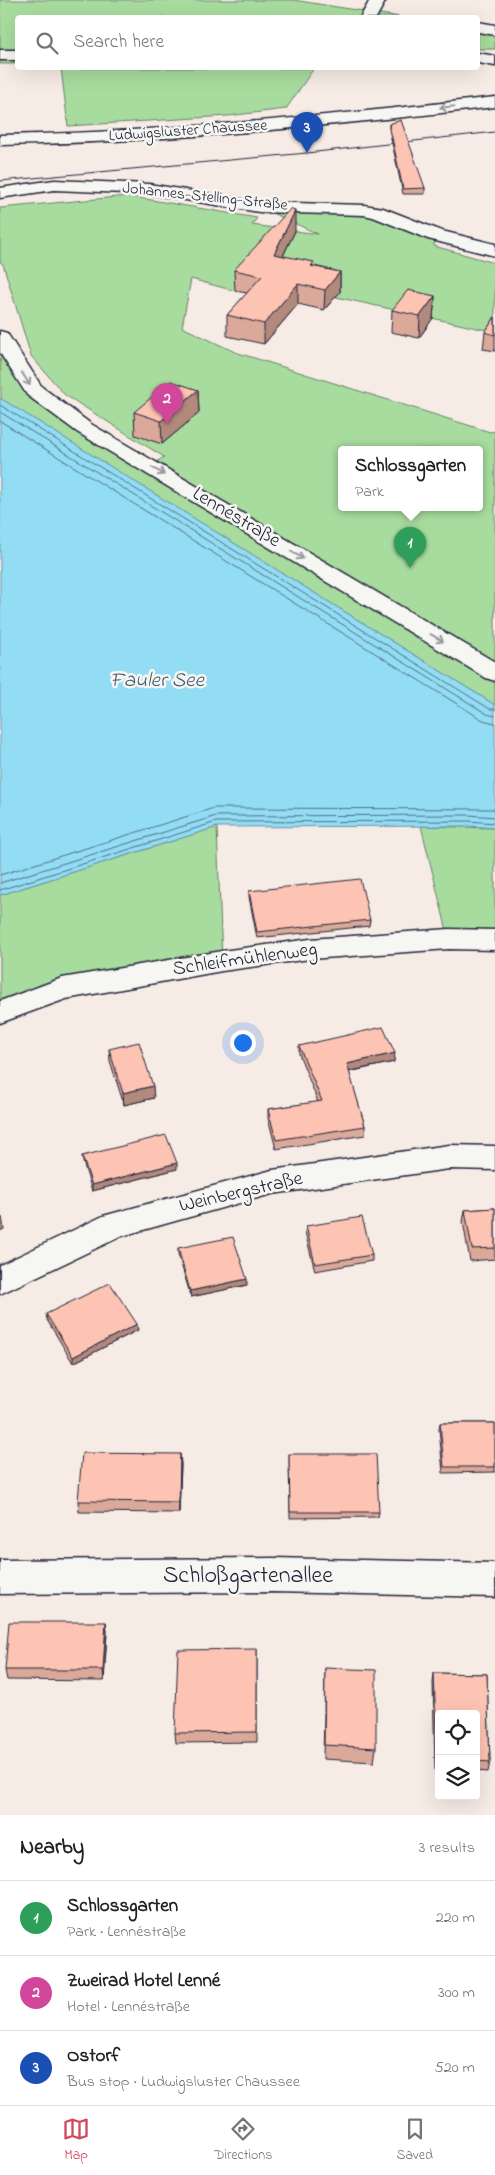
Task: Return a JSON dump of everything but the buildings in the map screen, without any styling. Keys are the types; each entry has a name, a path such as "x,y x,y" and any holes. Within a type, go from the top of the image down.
{"street":[{"path":"370,15 378,0"},
{"path":"480,27 495,30"},
{"path":"0,55 15,55"},
{"path":"480,58 495,61"},
{"name":"Ludwigsluster Chaussee","path":"0,140 84,138 212,130 495,102"},
{"name":"Ludwigsluster Chaussee","path":"0,152 145,148 495,115"},
{"name":"Johannes-Stelling-Straße","path":"0,193 54,185 149,188 259,207 364,210 377,212 436,235 495,250"},
{"name":"Lennéstraße","path":"0,338 34,391 84,428 495,673"},
{"name":"Schleifmühlenweg","path":"0,1012 62,989 222,961 310,949 449,939 495,940"},
{"name":"Weinbergstraße","path":"0,1280 114,1225 272,1182 449,1157 495,1158"},
{"name":"Schloßgartenallee","path":"0,1577 273,1575 495,1580"}],"green space":[{"path":"0,0 293,0 387,15 15,15 15,64 0,64"},
{"path":"480,30 495,33 495,49 480,49"},
{"path":"61,70 313,70 286,109 228,116 68,126"},
{"path":"128,196 257,218 252,225 318,234 259,207 340,209 388,217 435,235 434,246 495,263 495,332 336,297 235,291 191,279 182,327 235,352 490,432 495,431 495,672 153,464 164,457 65,395 31,356 3,264 0,262 0,208"},
{"path":"0,337 34,391 495,673 495,705 1,399"},
{"path":"421,826 495,828 495,940 449,939"},
{"path":"217,827 222,961 0,1012 0,895"}],"water":[{"name":"Fauler See","path":"0,398 495,705 495,828 469,826 217,827 0,895"}],"tram line":[{"path":"0,181 307,153 495,132"}],"place":[{"name":"Ostorf","path":"307,153"},
{"name":"Zweirad Hotel Lenné","path":"167,424"},
{"name":"Schlossgarten","path":"410,568"}]}
